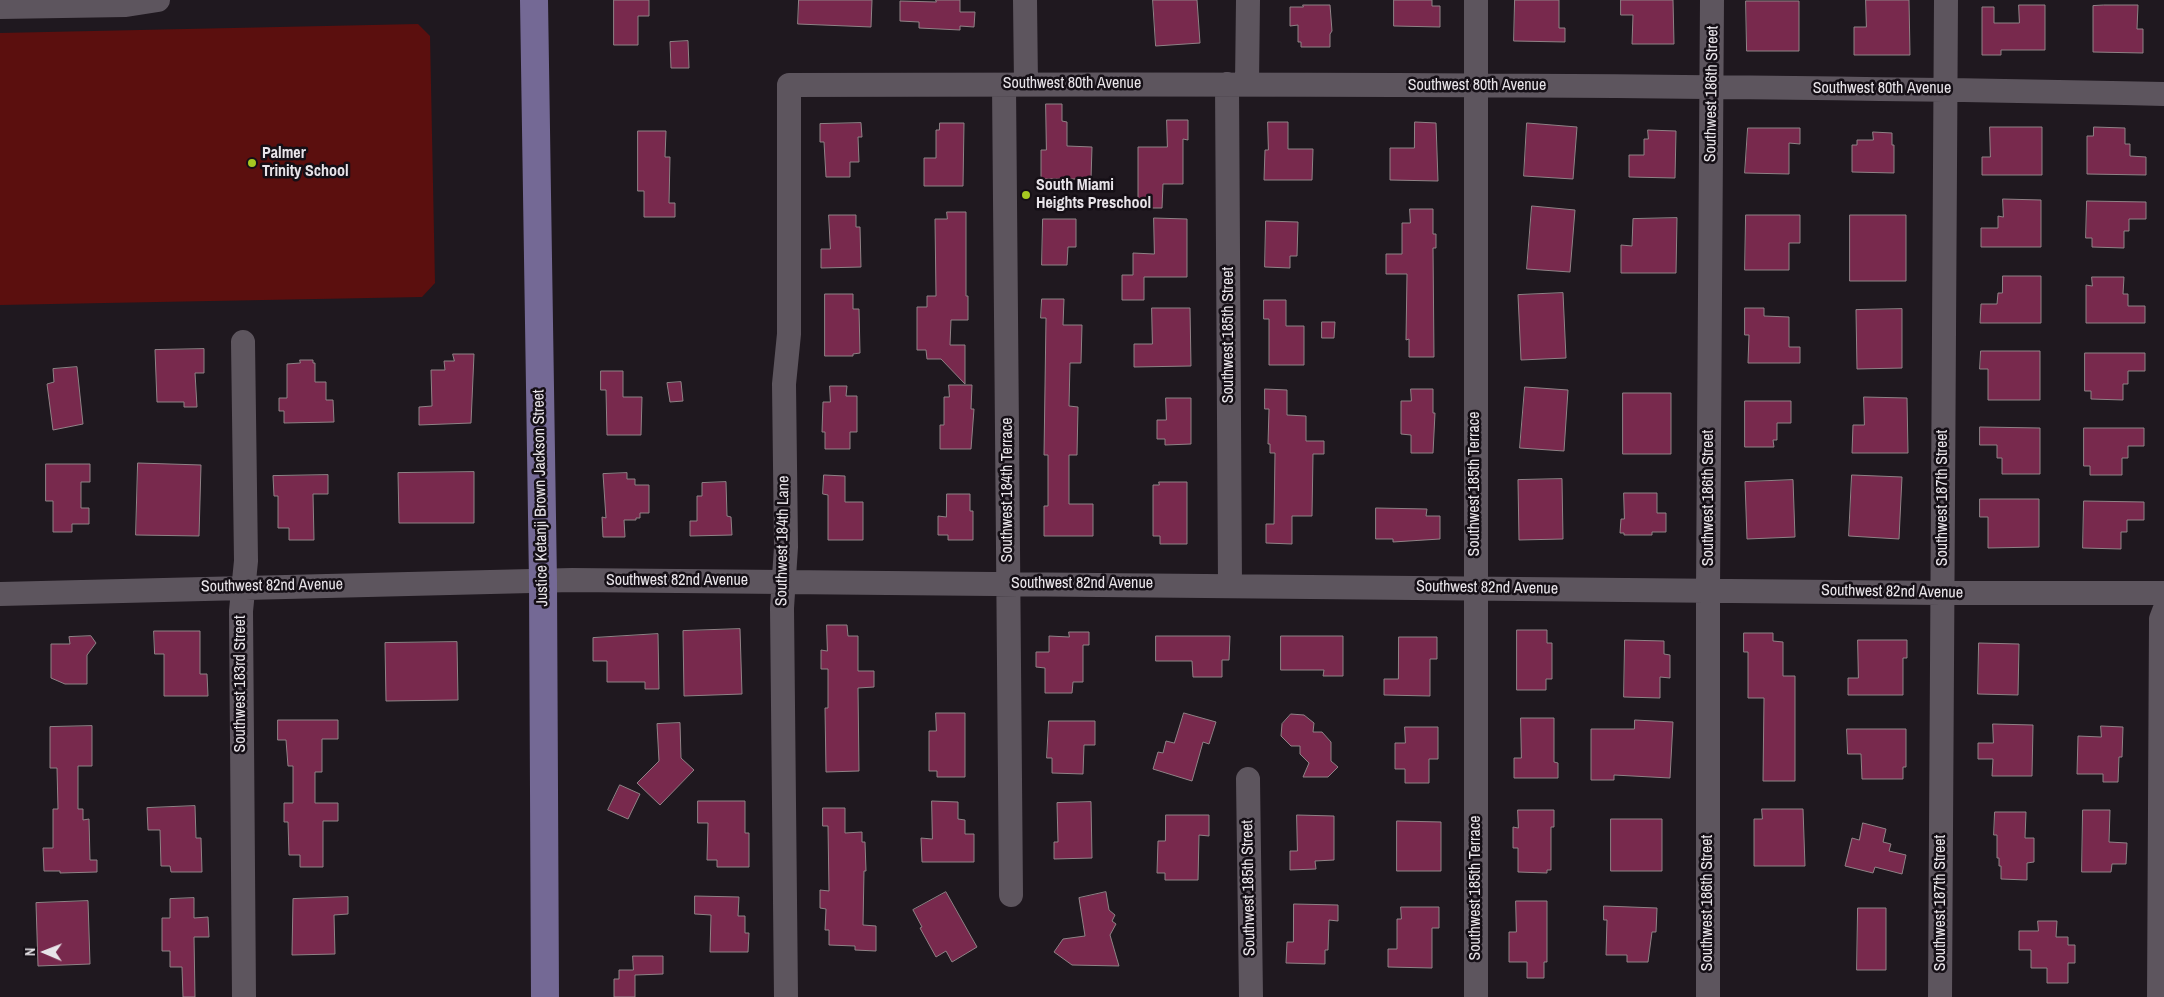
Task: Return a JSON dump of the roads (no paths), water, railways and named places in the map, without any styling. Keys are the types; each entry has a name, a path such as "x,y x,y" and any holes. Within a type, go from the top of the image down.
{"main road":[{"name":"Justice Ketanji Brown Jackson Street","path":"534,0 543,581 545,997"}],"street":[{"path":"0,7 126,4 158,0"},
{"name":"Southwest 184th Terrace","path":"1011,895 1009,583 1015,84 1025,0"},
{"name":"Southwest 185th Street","path":"1230,585 1237,84 1248,0"},
{"name":"Southwest 185th Terrace","path":"1476,0 1476,997"},
{"name":"Southwest 186th Street","path":"1708,997 1708,590 1712,0"},
{"name":"Southwest 187th Street","path":"1940,997 1946,0"},
{"name":"Southwest 80th Avenue","path":"789,85 1237,84 1945,89 2164,94"},
{"name":"Southwest 184th Lane","path":"786,997 783,582 786,547 784,384 788,334 789,85"},
{"name":"Southwest 183rd Street","path":"244,342 246,561 241,611 244,997"},
{"name":"Southwest 82nd Avenue","path":"0,594 543,581 1009,583 1942,593 2164,593"},
{"path":"2159,997 2162,619 2164,611"},
{"name":"Southwest 185th Street","path":"1248,779 1251,997"}],"place":[{"name":"Palmer Trinity School","path":"252,163"},
{"name":"South Miami Heights Preschool","path":"1026,195"}]}
